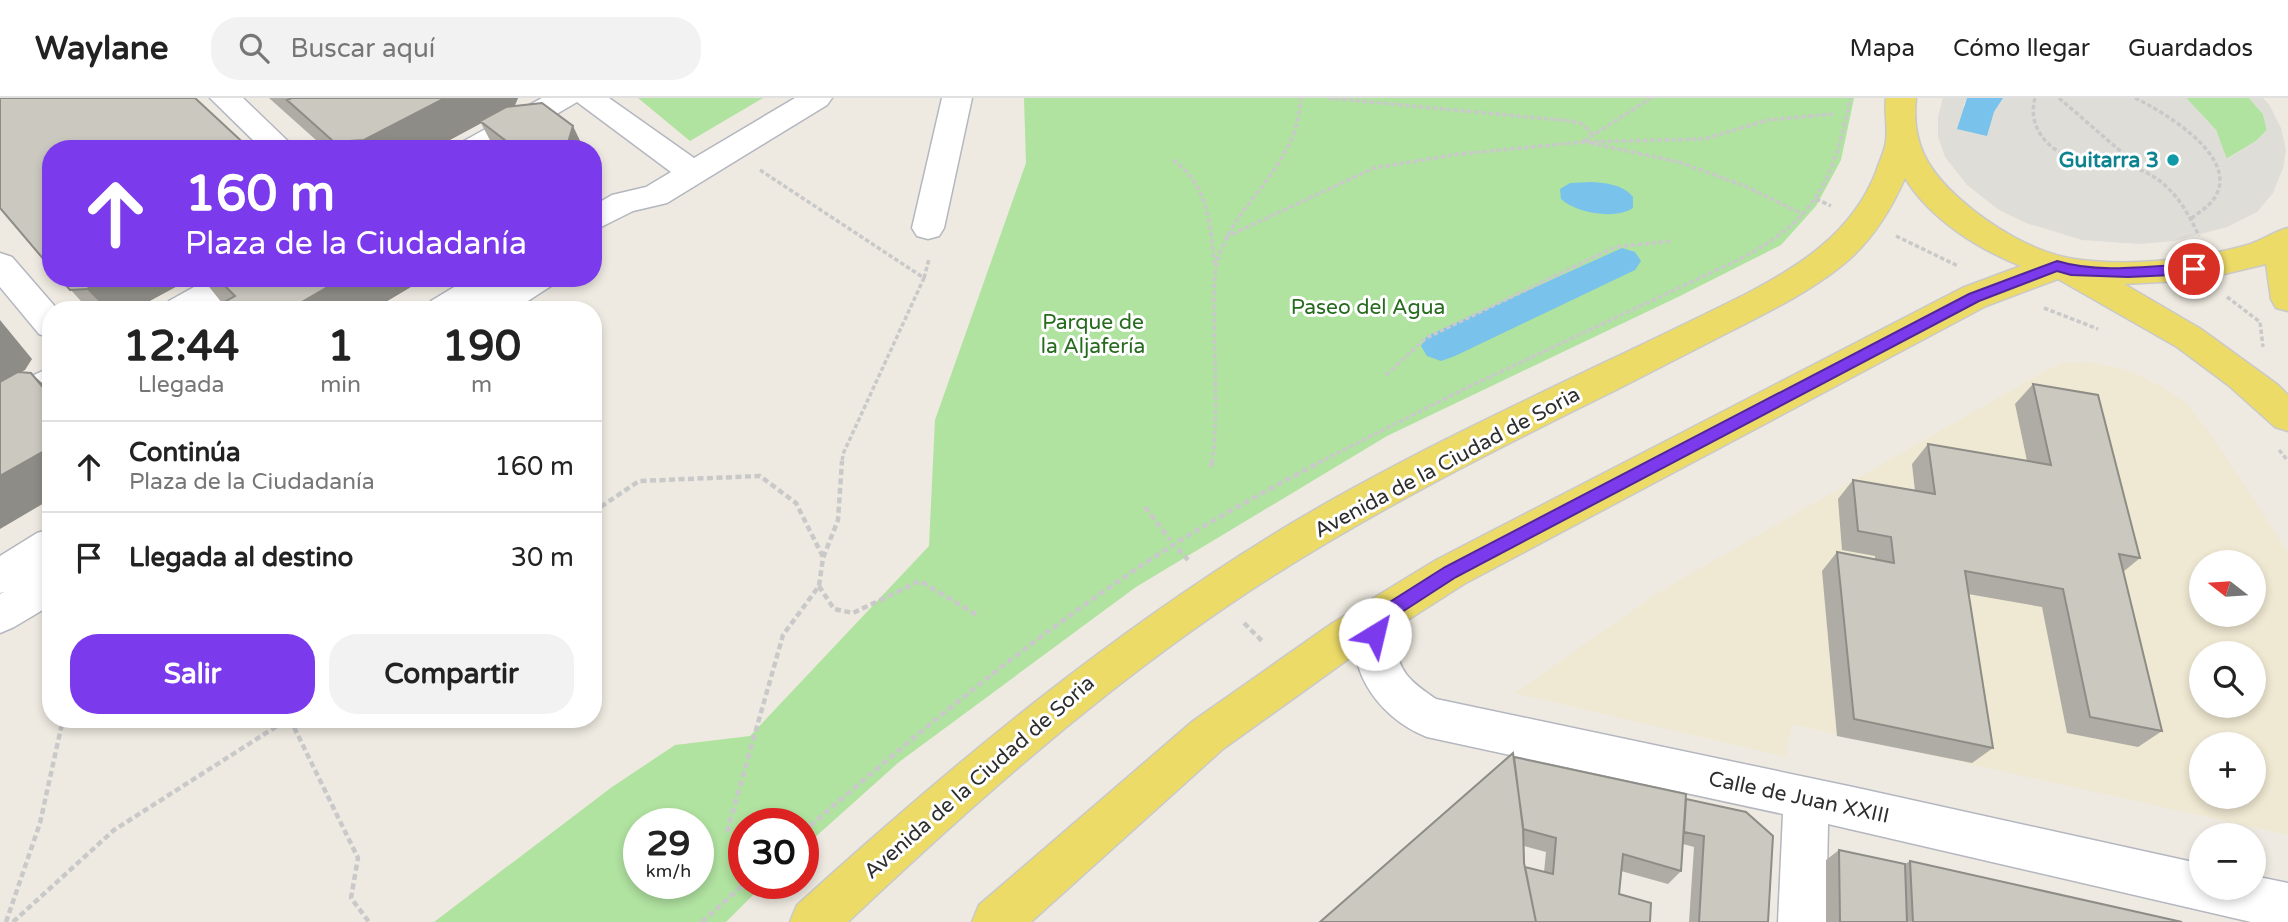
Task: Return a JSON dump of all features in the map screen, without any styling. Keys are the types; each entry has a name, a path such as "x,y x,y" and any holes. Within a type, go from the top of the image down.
{"main road":[{"path":"1901,98 1899,120 1906,155 1918,175 1944,203 2002,243 2064,268 2205,348 2260,390 2288,417"},
{"name":"Avenida de la Ciudad de Soria","path":"814,922 1067,698 1148,638 1237,578 1385,489 1650,358 1812,271 1852,238 1872,215 1891,177 1902,139"},
{"path":"996,922 1208,735 1346,637 1450,572 1956,306 2000,286 2064,268 2150,272 2190,270 2242,259 2287,240"},
{"path":"2287,240 2282,268 2288,299"}],"street":[{"path":"225,98 271,140"},
{"path":"489,140 565,98"},
{"path":"589,98 693,173"},
{"path":"602,215 623,203 656,195 817,98"},
{"path":"928,228 957,98"},
{"path":"602,239 642,215 656,195"},
{"path":"0,265 42,315"},
{"path":"197,301 222,287"},
{"path":"458,301 481,287"},
{"path":"502,301 525,287"},
{"path":"0,408 42,385"},
{"path":"0,576 42,550"},
{"path":"0,615 42,589"},
{"name":"Calle de Juan XXIII","path":"1377,619 1374,656 1377,668 1397,696 1427,718 1806,798 2288,907"},
{"path":"1802,922 1806,798"}],"path":[{"path":"1215,270 1226,237 1257,190 1290,149 1300,119 1301,98"},
{"path":"1328,98 1571,121 1582,124 1593,135"},
{"path":"1583,142 1651,98"},
{"path":"1831,206 1816,199 1838,161 1850,98"},
{"path":"2035,98 2031,113 2033,125 2040,136 2055,149 2089,164 2145,172"},
{"path":"2059,98 2171,192 2191,219 2199,237"},
{"path":"2135,98 2180,123 2216,166 2220,177 2216,197 2191,219"},
{"path":"1226,237 1374,168 1459,154 1583,142 1704,139 1768,120 1833,114"},
{"path":"1583,142 1679,162 1745,186 1803,215"},
{"path":"722,155 763,171 924,278 843,454 838,520 823,558 820,586 783,635 727,832"},
{"path":"1173,160 1185,166 1204,193 1215,270 1214,386 1217,418 1212,467"},
{"path":"1899,238 1965,269"},
{"path":"1386,375 1426,338 1615,247 1672,241"},
{"path":"2227,297 2260,322 2263,355"},
{"path":"602,506 639,481 760,475 796,503 823,558"},
{"path":"1145,507 1170,540"},
{"path":"1178,549 1188,560"},
{"path":"820,586 834,609 853,613 920,581 977,615"},
{"path":"1244,623 1262,641"},
{"path":"6,922 40,823 62,728"},
{"path":"13,922 114,830 275,728"},
{"path":"293,728 358,858 351,898 369,922"},
{"path":"702,922 728,898"}],"shaded area":[{"path":"1943,98 1967,98 1963,106 1987,135 1994,112 2003,98 2186,98 2216,130 2227,159 2256,141 2267,130 2263,114 2249,98 2263,98 2281,128 2286,150 2283,168 2273,193 2257,212 2227,227 2174,241 2139,244 2082,240 2026,223 1999,210 1967,185 1945,157 1938,137 1938,117"},
{"path":"2090,362 2124,369 2161,386 2188,405 2211,435 2288,552 2288,835 2266,830 2266,823 2234,823 1791,724 1786,757 1515,693 1659,592 2063,363"}],"green space":[{"path":"638,98 763,98 690,141"},
{"name":"Paseo del Agua","path":"1024,98 1854,98 1841,160 1816,206 1781,245 1387,436 1136,587 899,762 819,834 819,808 728,808 728,899 749,899 726,922 434,922 612,787 675,745 750,736 929,546 935,420 1026,163"},
{"path":"2186,98 2249,98 2263,114 2267,130 2256,141 2226,159 2216,130"}],"water":[{"path":"1967,98 2003,98 1994,112 1987,136 1957,129"},
{"path":"1592,182 1625,190 1633,197 1633,208 1616,214 1596,213 1576,208 1561,199 1560,189 1570,183"}],"building":[{"path":"0,98 195,98 240,140 42,140 42,257 0,208"},
{"path":"445,98 364,140 332,140 287,100"},
{"path":"542,103 573,126 569,140 505,140 480,121 506,107"},
{"path":"68,287 91,287 87,289 70,290"},
{"path":"226,287 328,287 303,301 226,301 235,296"},
{"path":"18,372 31,373 42,386 42,452 0,476 0,382"},
{"path":"2033,384 2098,395 2140,558 2119,554 2162,731 2090,717 2063,589 1965,571 1993,748 1854,719 1837,552 1894,563 1891,537 1858,531 1853,480 1935,494 1928,444 2051,465"},
{"path":"1513,753 1523,826 1524,863 1536,922 1320,922"},
{"path":"1514,757 1686,794 1681,871 1623,854 1619,894 1651,903 1650,922 1536,922 1525,867 1553,874 1556,838 1523,829"},
{"path":"1686,799 1746,812 1773,836 1768,922 1699,922 1704,836 1684,832"},
{"path":"1839,850 1905,864 1907,922 1840,922"},
{"path":"1910,861 2182,922 1913,922"}],"waterway":[{"path":"1441,346 1622,261"}],"place":[{"name":"Guitarra 3","path":"2173,160"}],"route":[{"path":"1375,634 1377,619 1450,572 1974,297 2057,266 2071,270 2128,272 2194,269"}],"park label":[{"name":"Parque de la Aljafería","path":"1093,334"}]}
